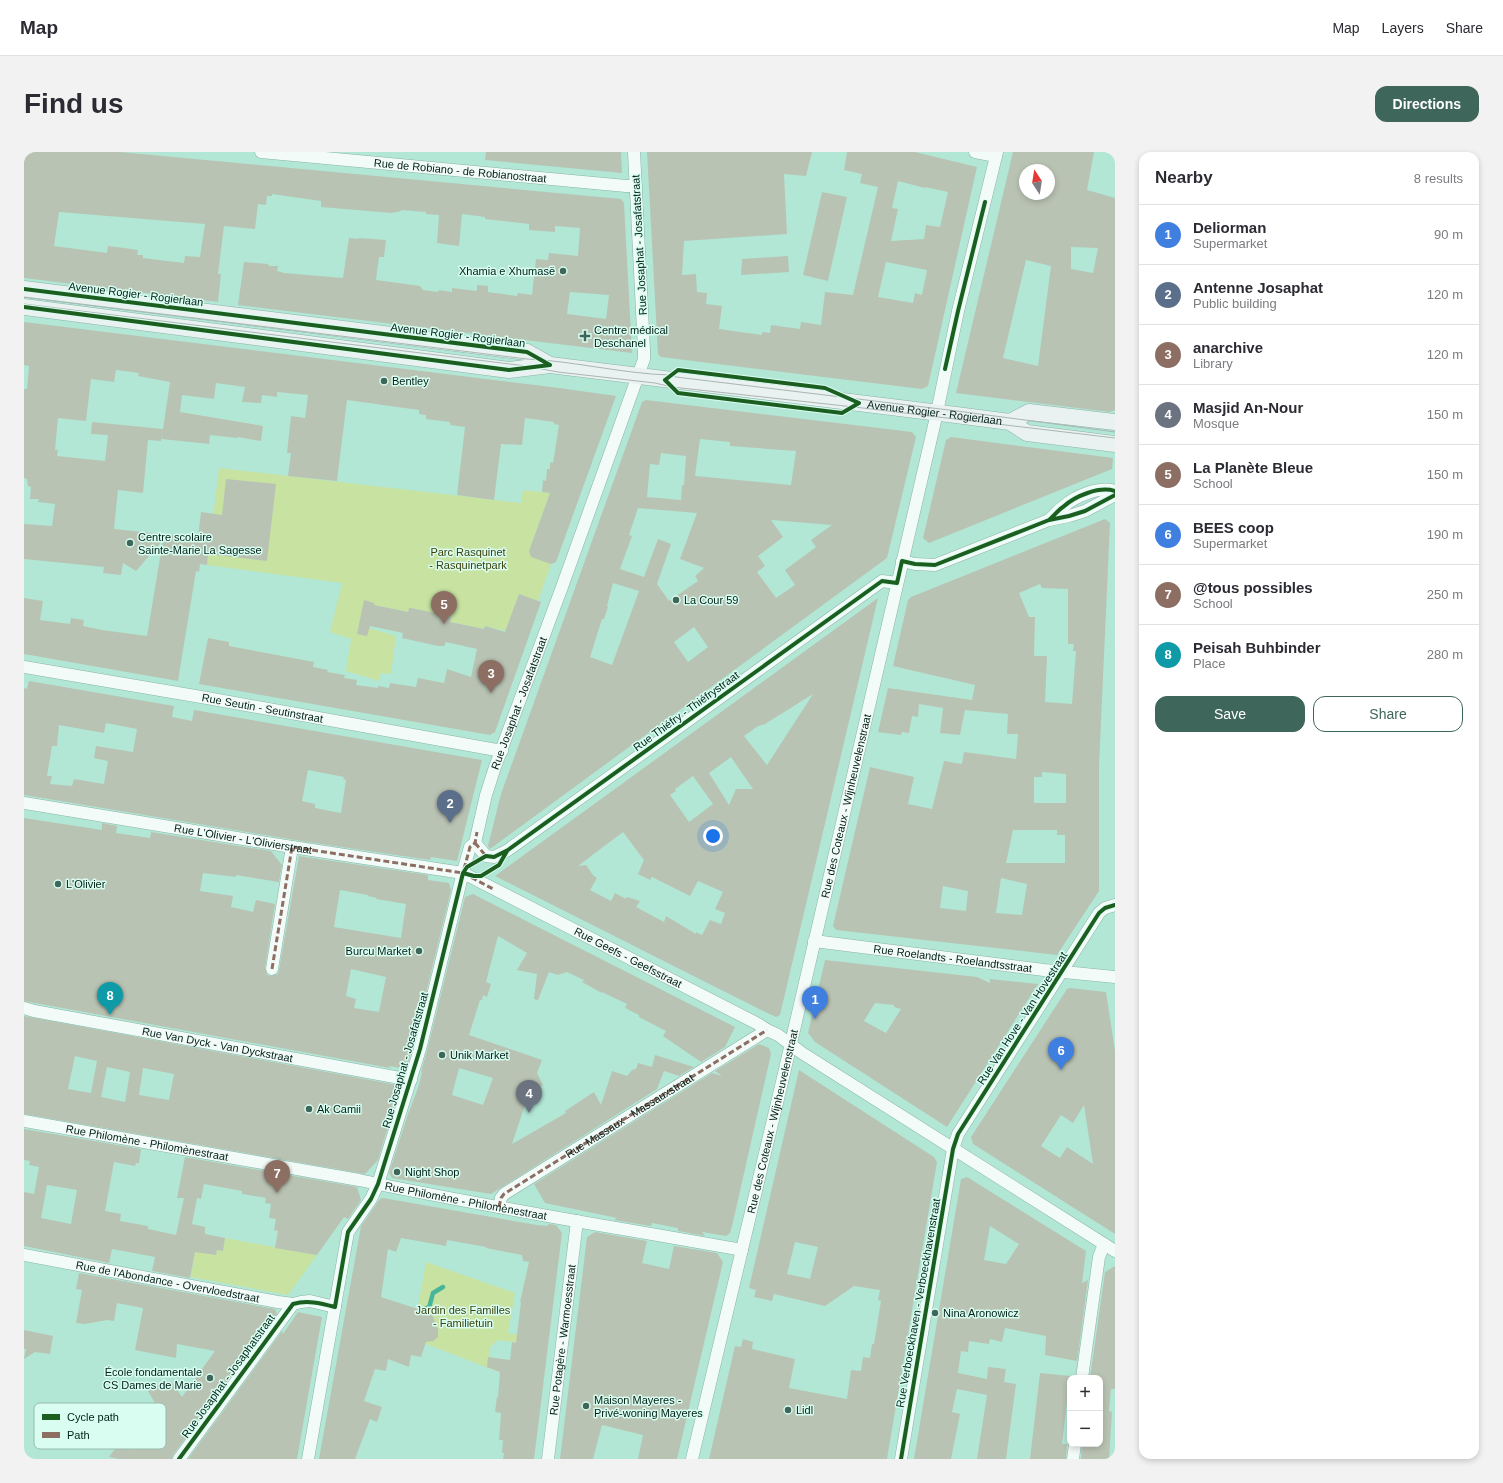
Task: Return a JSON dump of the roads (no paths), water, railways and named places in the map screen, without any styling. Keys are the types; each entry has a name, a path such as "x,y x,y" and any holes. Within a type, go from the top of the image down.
{"street":[{"name":"Rue de Robiano - de Robianostraat","path":"260,152 618,186 636,186"},
{"name":"Rue Josaphat - Josafatstraat","path":"308,1459 348,1232 371,1199 378,1184 420,1049 470,847 475,844 486,795 644,359 634,152"},
{"path":"975,152 997,154"},
{"name":"Rue des Coteaux - Wijnheuvelenstraat","path":"692,1459 897,583 958,310 997,154"},
{"name":"Avenue Rogier - Rogierlaan","path":"24,289 527,352 550,365"},
{"name":"Avenue Rogier - Rogierlaan","path":"24,307 509,370 550,365 1010,422 1027,433 1115,444"},
{"name":"Avenue Rogier - Rogierlaan","path":"1010,422 1029,412 1115,422"},
{"path":"1049,520 1063,506 1082,496 1099,489 1115,491"},
{"path":"902,561 915,564 935,565 1049,520 1085,511 1115,495"},
{"name":"Rue Thiéfry - Thiéfrystraat","path":"475,844 486,856 494,858 508,850 882,581 897,583"},
{"name":"Rue Seutin - Seutinstraat","path":"24,667 502,751"},
{"name":"Rue L'Olivier - L'Olivierstraat","path":"24,803 463,874"},
{"path":"272,969 292,847"},
{"name":"Rue Geefs - Geefsstraat","path":"463,874 778,1035 802,1053 1115,1251"},
{"name":"Rue Van Hove - Van Hovestraat","path":"953,1149 958,1134 1099,913 1105,908 1115,905"},
{"name":"Rue Roelandts - Roelandtsstraat","path":"814,941 1062,972 1115,977"},
{"name":"Rue Van Dyck - Van Dyckstraat","path":"24,1008 410,1080"},
{"name":"Rue Massaux - Massauxstraat","path":"499,1207 501,1198 504,1194 767,1030"},
{"name":"Rue Philomène - Philomènestraat","path":"24,1121 378,1184 391,1188 577,1222 742,1250"},
{"name":"Rue Verboeckhaven - Verboeckhavenstraat","path":"901,1459 953,1149"},
{"name":"Rue Potagère - Warmoesstraat","path":"548,1459 577,1222"},
{"path":"1082,1375 1099,1257 1104,1244"},
{"name":"Rue de l'Abondance - Overvloedstraat","path":"24,1255 293,1304 310,1301 335,1307"},
{"name":"Rue Josaphat - Josaphatstraat","path":"179,1459 293,1304"},
{"path":"1073,1459 1075,1447"}],"waterway":[{"path":"426,1308 429,1308 433,1293 443,1287"}],"tram line":[{"path":"24,297 527,359 671,375 676,377 1115,432"},
{"path":"24,304 526,366 558,372 655,383 672,387 1115,438"}],"place":[{"name":"Xhamia e Xhumasë","path":"563,271"},
{"name":"Centre médical Deschanel","path":"585,336"},
{"name":"Bentley","path":"384,381"},
{"name":"Centre scolaire Sainte-Marie La Sagesse","path":"130,543"},
{"name":"La Cour 59","path":"676,600"},
{"name":"La Planète Bleue","path":"444,624"},
{"name":"anarchive","path":"491,693"},
{"name":"Antenne Josaphat","path":"450,823"},
{"name":"L'Olivier","path":"58,884"},
{"name":"Burcu Market","path":"419,951"},
{"name":"Peisah Buhbinder","path":"110,1015"},
{"name":"Deliorman","path":"815,1019"},
{"name":"Unik Market","path":"442,1055"},
{"name":"BEES coop","path":"1061,1070"},
{"name":"Ak Camii","path":"309,1109"},
{"name":"Masjid An-Nour","path":"529,1113"},
{"name":"Night Shop","path":"397,1172"},
{"name":"@tous possibles","path":"277,1193"},
{"name":"Nina Aronowicz","path":"935,1313"},
{"name":"École fondamentale CS Dames de Marie","path":"210,1378"},
{"name":"Maison Mayeres - Privé-woning Mayeres","path":"586,1406"},
{"name":"Lidl","path":"788,1410"}],"park label":[{"name":"Parc Rasquinet - Rasquinetpark","path":"468,558"},
{"name":"Jardin des Familles - Familietuin","path":"463,1316"}]}
